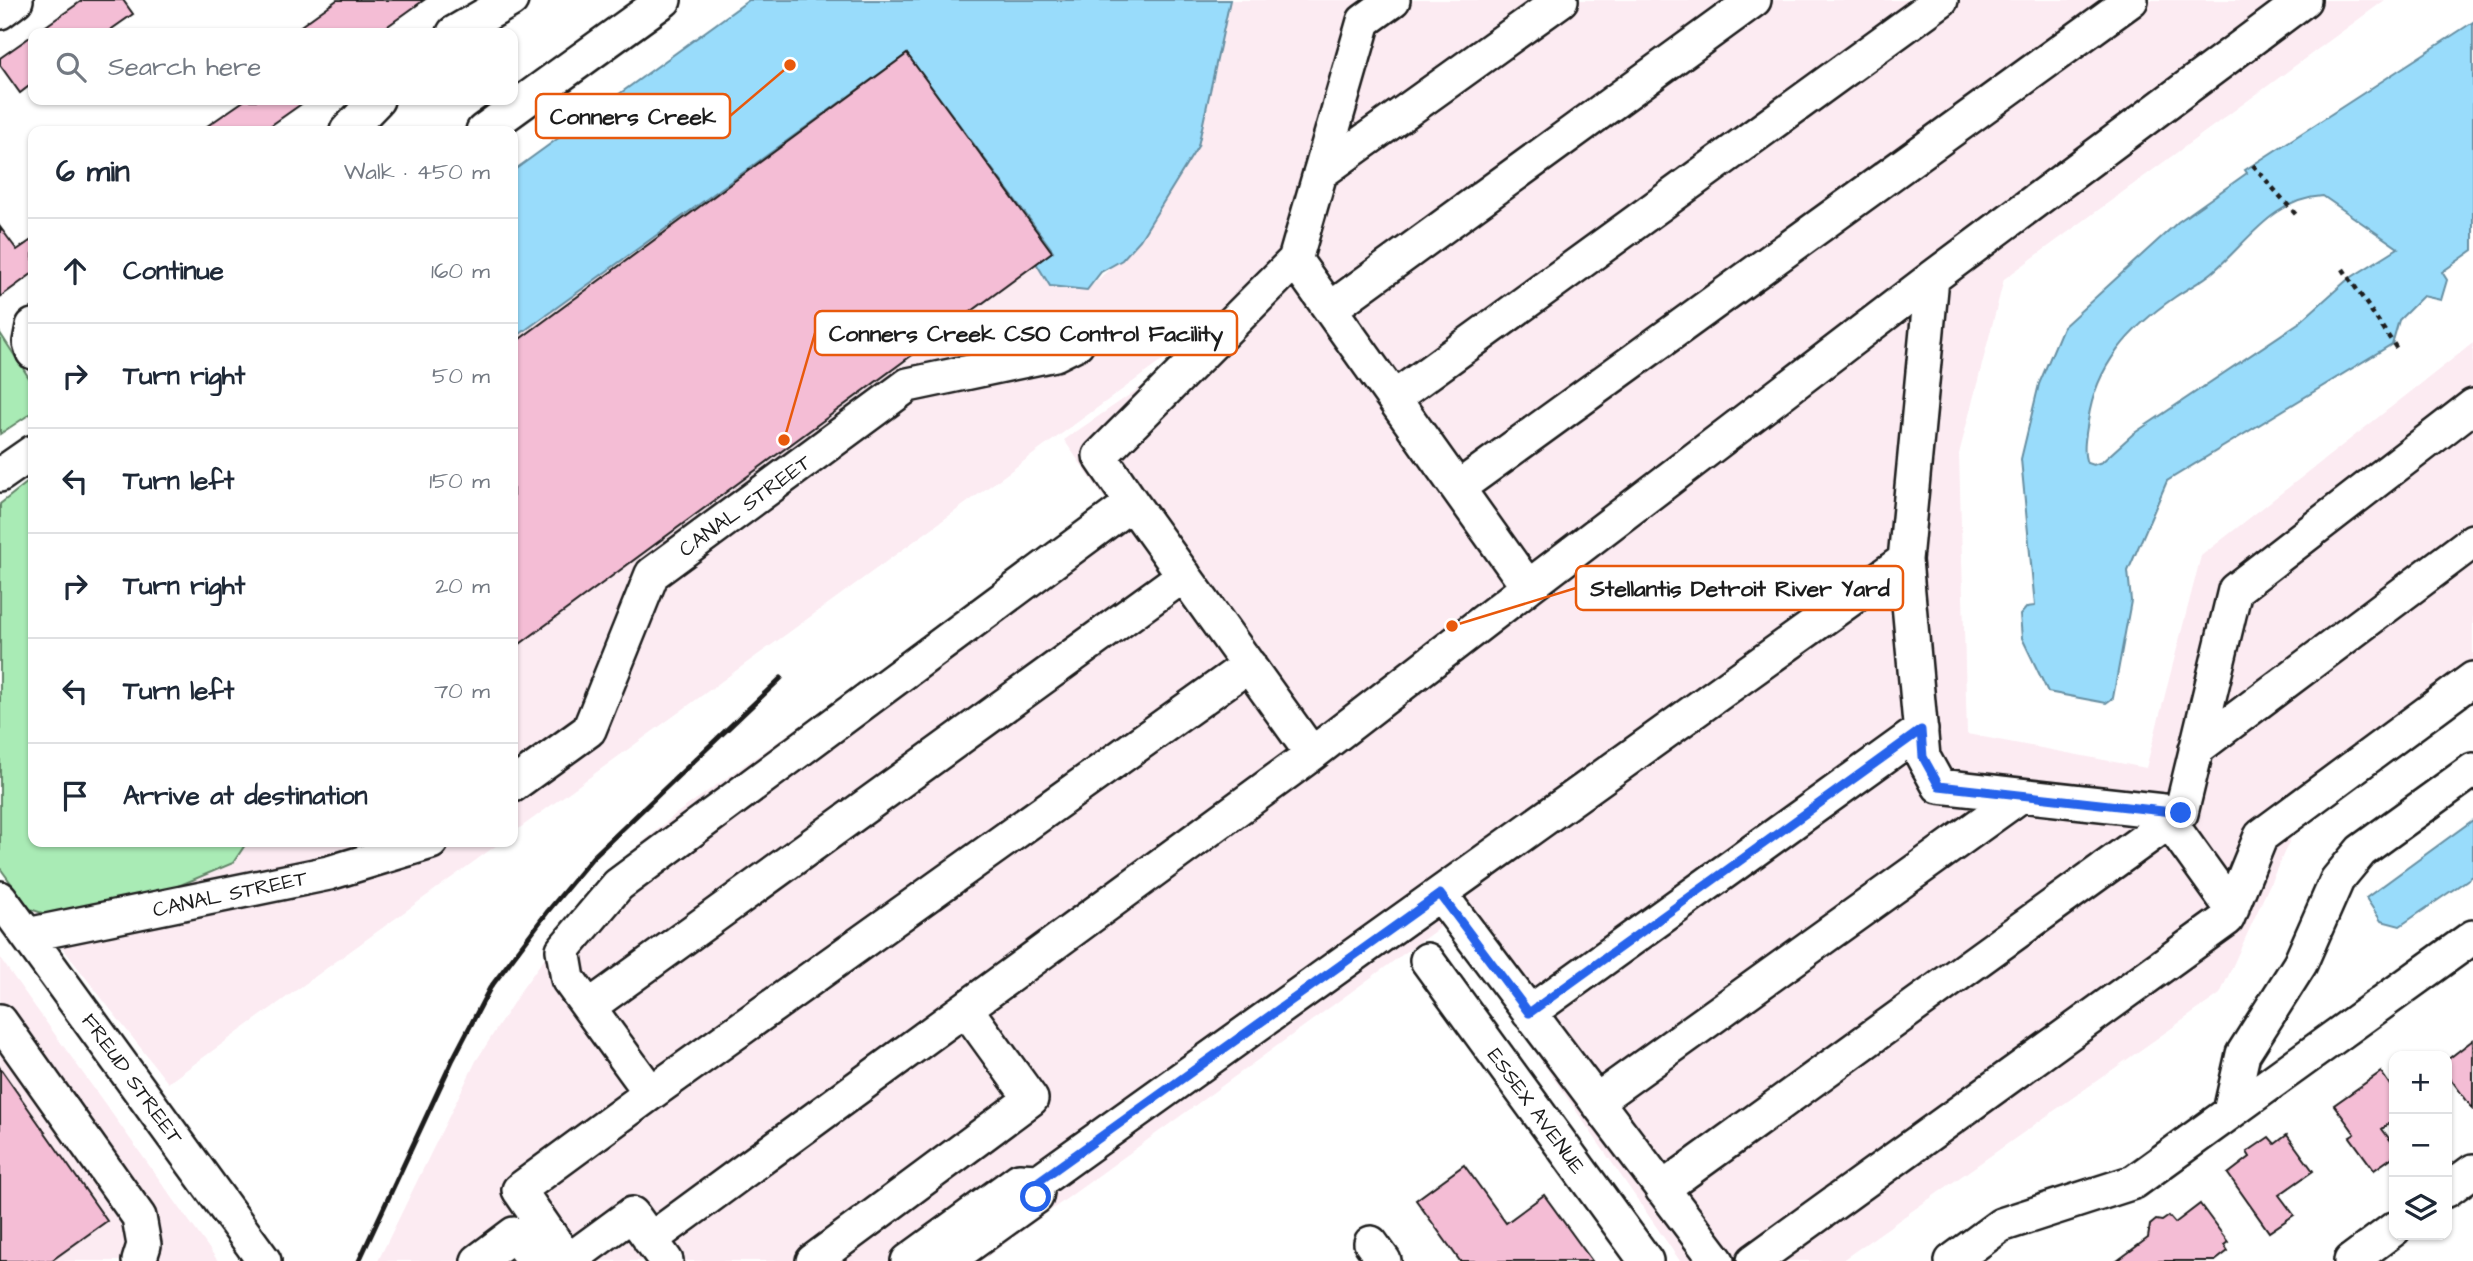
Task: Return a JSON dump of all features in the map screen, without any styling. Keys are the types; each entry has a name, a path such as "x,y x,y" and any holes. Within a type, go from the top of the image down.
{"street":[{"path":"0,12 16,0"},
{"path":"463,28 511,0"},
{"path":"490,126 664,0"},
{"path":"1312,754 1100,456 1295,260 1364,21 1393,0"},
{"path":"1320,173 1562,0"},
{"path":"1330,309 1754,0"},
{"path":"1394,398 1941,0"},
{"path":"1458,488 2131,0"},
{"path":"1249,665 519,1190 568,1261 632,1213 658,1250 967,1009 1312,754 1932,278 2304,0"},
{"path":"352,126 372,105"},
{"path":"1295,260 1528,587"},
{"path":"1932,278 1905,560 1923,757 1939,786 2175,817"},
{"name":"CANAL STREET","path":"518,781 589,730 652,574 908,386 1055,354 1077,343"},
{"path":"1662,1189 2175,817 2196,749 2235,590 2473,405"},
{"path":"0,475 28,455"},
{"path":"651,1093 568,979 563,950 618,885 1132,503"},
{"path":"2196,749 2473,541"},
{"path":"908,1261 1019,1180 1039,1181 1905,560"},
{"path":"589,1007 1184,575"},
{"path":"1754,1261 2227,919 2261,836 2473,679"},
{"path":"1529,1013 1921,730"},
{"path":"2230,1112 2243,1054 2300,964 2337,880 2361,851 2473,770"},
{"path":"1596,1101 2020,796"},
{"path":"2175,817 2231,909"},
{"name":"CANAL STREET","path":"27,935 329,873 415,847"},
{"path":"1440,894 1717,1261"},
{"name":"FREUD STREET","path":"0,898 264,1261"},
{"path":"1952,1261 2001,1225 2074,1199 2134,1182 2473,937"},
{"name":"ESSEX AVENUE","path":"1427,960 1646,1261"},
{"path":"813,1261 1031,1099 967,1009"},
{"path":"0,1021 139,1217 144,1245 139,1261"},
{"path":"2452,1186 2473,1171"},
{"path":"947,1261 1036,1197 1039,1181"},
{"path":"2351,1261 2389,1233"},
{"path":"478,1261 514,1234 534,1261"}],"path":[{"path":"2253,165 2298,217"},
{"path":"2343,269 2397,349"}],"shaded area":[{"path":"1230,0 2385,0 2004,279 1959,454 1967,734 2146,768 2201,556 2473,343 2473,696 2293,833 2220,994 1841,1261 1680,1261 1446,923 981,1261 378,1261 476,1061 522,989 607,872 677,813 1110,506 1064,440 1202,345 1196,336 518,829 518,335 907,54 1054,251 1087,290 1140,240 1198,146"},
{"path":"28,482 28,847 494,847 168,1083 0,868 0,504"},
{"path":"0,958 218,1261 0,1261"}],"green space":[{"path":"0,333 28,376 28,415 0,434"},
{"path":"28,482 28,847 244,847 233,863 171,889 45,914 30,909 0,868 0,504"}],"water":[{"path":"749,0 1230,0 1198,146 1140,240 1122,260 1101,272 1087,290 1050,286 1036,263 1053,251 907,54 518,335 518,167"},
{"path":"2473,22 2473,250 2442,272 2447,280 2441,300 2423,296 2399,320 2392,344 2167,481 2128,571 2131,601 2113,698 2106,703 2048,692 2022,638 2020,615 2027,607 2035,606 2021,459 2039,384 2063,327 2178,222 2247,173 2245,170","holes":["2323,196 2398,248 2347,280 2300,322 2133,434 2102,462 2093,465 2087,463 2085,442 2092,401 2107,365 2118,350 2144,322 2210,274 2276,213 2306,199"]},
{"path":"2473,820 2473,876 2400,926 2381,921 2366,898"}],"building":[{"path":"83,0 123,0 133,14 113,28 43,28"},
{"path":"337,0 424,0 385,28 298,28"},
{"path":"28,38 28,87 20,93 0,65 0,58"},
{"path":"907,54 1052,252 518,645 518,340"},
{"path":"238,105 300,105 270,126 207,126"},
{"path":"0,227 17,250 28,242 28,277 0,297"},
{"path":"2473,1040 2473,1109 2452,1081 2452,1056"},
{"path":"0,1068 107,1221 51,1261 0,1261"},
{"path":"2381,1072 2389,1084 2389,1124 2382,1129 2389,1138 2389,1160 2374,1170 2350,1137 2355,1134 2334,1105"},
{"path":"2287,1135 2313,1171 2279,1195 2294,1215 2269,1232 2228,1174 2250,1157 2247,1152 2269,1137 2275,1144"},
{"path":"1464,1165 1506,1223 1544,1195 1592,1261 1460,1261 1416,1200"},
{"path":"2200,1204 2228,1242 2224,1245 2228,1251 2215,1261 2117,1261 2148,1238 2150,1225 2156,1220 2162,1221 2169,1216 2175,1223"}],"railway":[{"path":"359,1261 453,1059 490,988 593,857 781,678"}],"place":[{"name":"Conners Creek","path":"790,65"},
{"name":"Conners Creek CSO Control Facility","path":"784,440"},
{"name":"Stellantis Detroit River Yard","path":"1452,626"}],"route":[{"path":"1036,1197 1039,1181 1440,894 1529,1013 1921,730 1923,757 1939,786 2181,813"}]}
